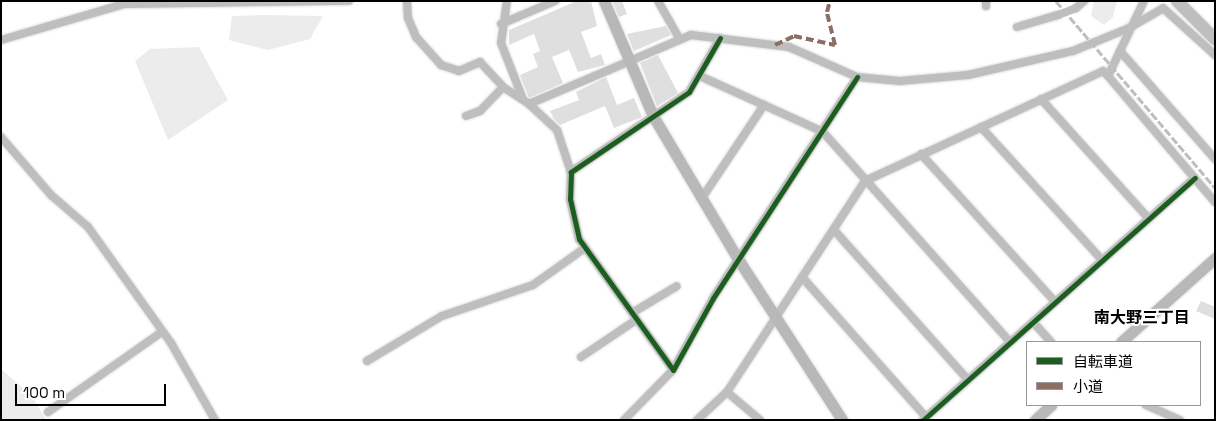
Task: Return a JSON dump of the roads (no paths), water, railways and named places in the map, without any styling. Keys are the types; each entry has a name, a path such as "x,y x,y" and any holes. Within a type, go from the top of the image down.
{"main road":[{"path":"1177,1 1215,39"}],"street":[{"path":"1,40 124,4 349,1"},
{"path":"407,1 408,18 416,37 441,65 459,71 480,62 503,87 526,102 557,130 571,172 570,199 578,239 673,370"},
{"path":"507,1 501,24 501,43 526,102"},
{"path":"501,24 555,1"},
{"path":"604,1 653,116 738,259 842,420"},
{"path":"658,1 679,38"},
{"path":"1017,27 1058,15 1076,8 1084,1"},
{"path":"1108,76 1129,28 1144,1"},
{"path":"526,102 679,38 720,38 789,47 857,77 900,81 968,75 1072,51 1129,28 1163,8 1215,54"},
{"path":"571,172 653,116 674,105 702,77 720,38"},
{"path":"1120,51 1215,159"},
{"path":"697,420 727,392 865,181 1102,71 1215,202"},
{"path":"702,77 823,132 1010,342"},
{"path":"624,420 673,370 738,259 823,132 857,77"},
{"path":"466,116 480,111 503,87"},
{"path":"1041,99 1148,218"},
{"path":"702,198 764,105"},
{"path":"981,126 1102,260"},
{"path":"1,137 51,195 88,227 162,332 215,420"},
{"path":"921,154 1055,302"},
{"path":"802,277 925,418 1195,178"},
{"path":"834,230 968,380"},
{"path":"367,361 442,316 533,285 585,248"},
{"path":"1122,341 1215,258"},
{"path":"581,357 677,286"},
{"path":"1033,322 1050,341"},
{"path":"48,412 162,332"},
{"path":"727,392 760,420"},
{"path":"1035,420 1050,406"},
{"path":"1148,406 1180,420"}],"railway":[{"path":"1056,1 1215,188"}],"district":[{"name":"南大野三丁目","path":"1142,318"}]}
